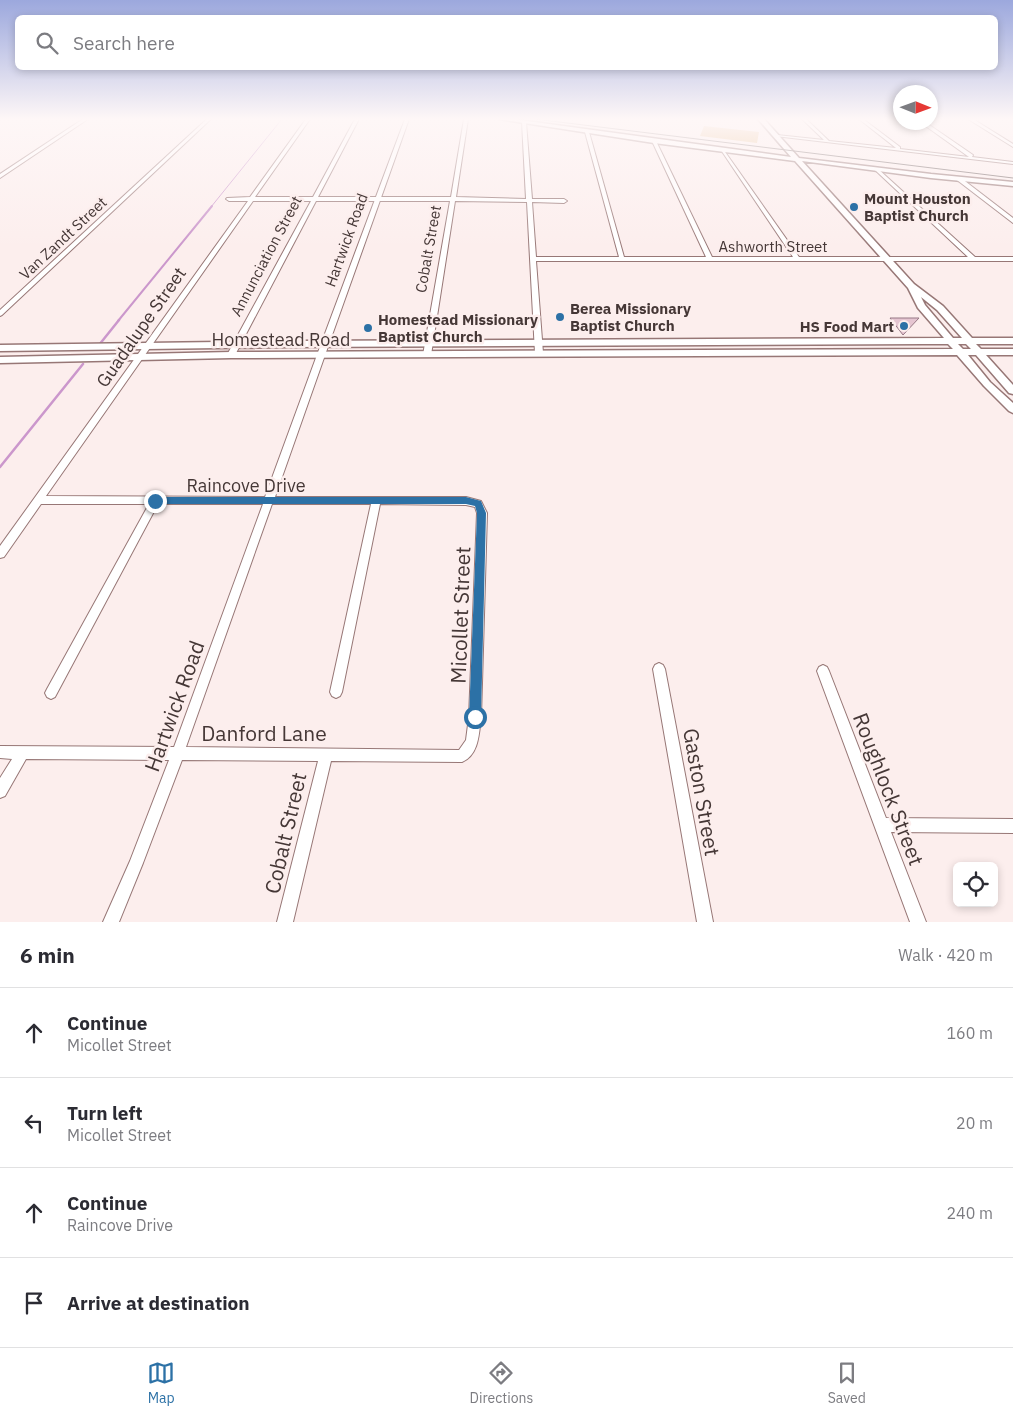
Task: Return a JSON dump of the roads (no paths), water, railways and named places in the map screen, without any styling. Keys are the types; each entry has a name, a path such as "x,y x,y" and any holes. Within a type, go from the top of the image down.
{"main road":[{"path":"800,162 911,286 940,308 1010,387"},
{"path":"816,162 1013,184"},
{"path":"911,286 921,306 959,352 987,384 1013,409"},
{"path":"745,340 750,352"},
{"name":"Homestead Road","path":"0,348 56,350 237,345 428,345 745,340 1013,341"},
{"path":"840,341 848,352"},
{"path":"634,342 639,352"},
{"path":"46,360 56,350"},
{"name":"Homestead Road","path":"0,360 231,355 1013,352"},
{"path":"987,384 1010,387"}],"street":[{"path":"0,176 21,162"},
{"name":"Van Zandt Street","path":"0,314 163,162"},
{"name":"Guadalupe Street","path":"0,554 278,162"},
{"name":"Annunciation Street","path":"231,355 334,162"},
{"name":"Hartwick Road","path":"111,922 178,753 320,355 391,162"},
{"name":"Cobalt Street","path":"427,355 460,162"},
{"path":"527,162 539,353"},
{"path":"595,162 622,259"},
{"path":"664,162 710,259"},
{"path":"731,162 797,259"},
{"path":"877,169 974,259"},
{"path":"959,179 1013,221"},
{"path":"229,199 564,201"},
{"name":"Ashworth Street","path":"533,259 1013,259"},
{"name":"Raincove Drive","path":"38,500 452,501"},
{"path":"51,693 155,501"},
{"path":"336,692 376,501"},
{"name":"Micollet Street","path":"437,756 462,756 472,742 475,717 482,513 478,504 452,501"},
{"name":"Gaston Street","path":"659,669 705,922"},
{"name":"Roughlock Street","path":"823,671 918,922"},
{"name":"Danford Lane","path":"0,752 437,756"},
{"path":"0,791 22,753"},
{"name":"Cobalt Street","path":"286,922 326,754"},
{"path":"881,825 1013,826"}],"waterway":[{"path":"211,207 247,162"},
{"path":"118,321 212,206"},
{"path":"99,345 119,320"},
{"path":"0,467 83,364"}],"railway":[{"path":"884,162 1013,178"}],"place":[{"name":"Mount Houston Baptist Church","path":"854,207"},
{"name":"Berea Missionary Baptist Church","path":"560,317"},
{"name":"HS Food Mart","path":"904,326"},
{"name":"Homestead Missionary Baptist Church","path":"368,328"}]}
